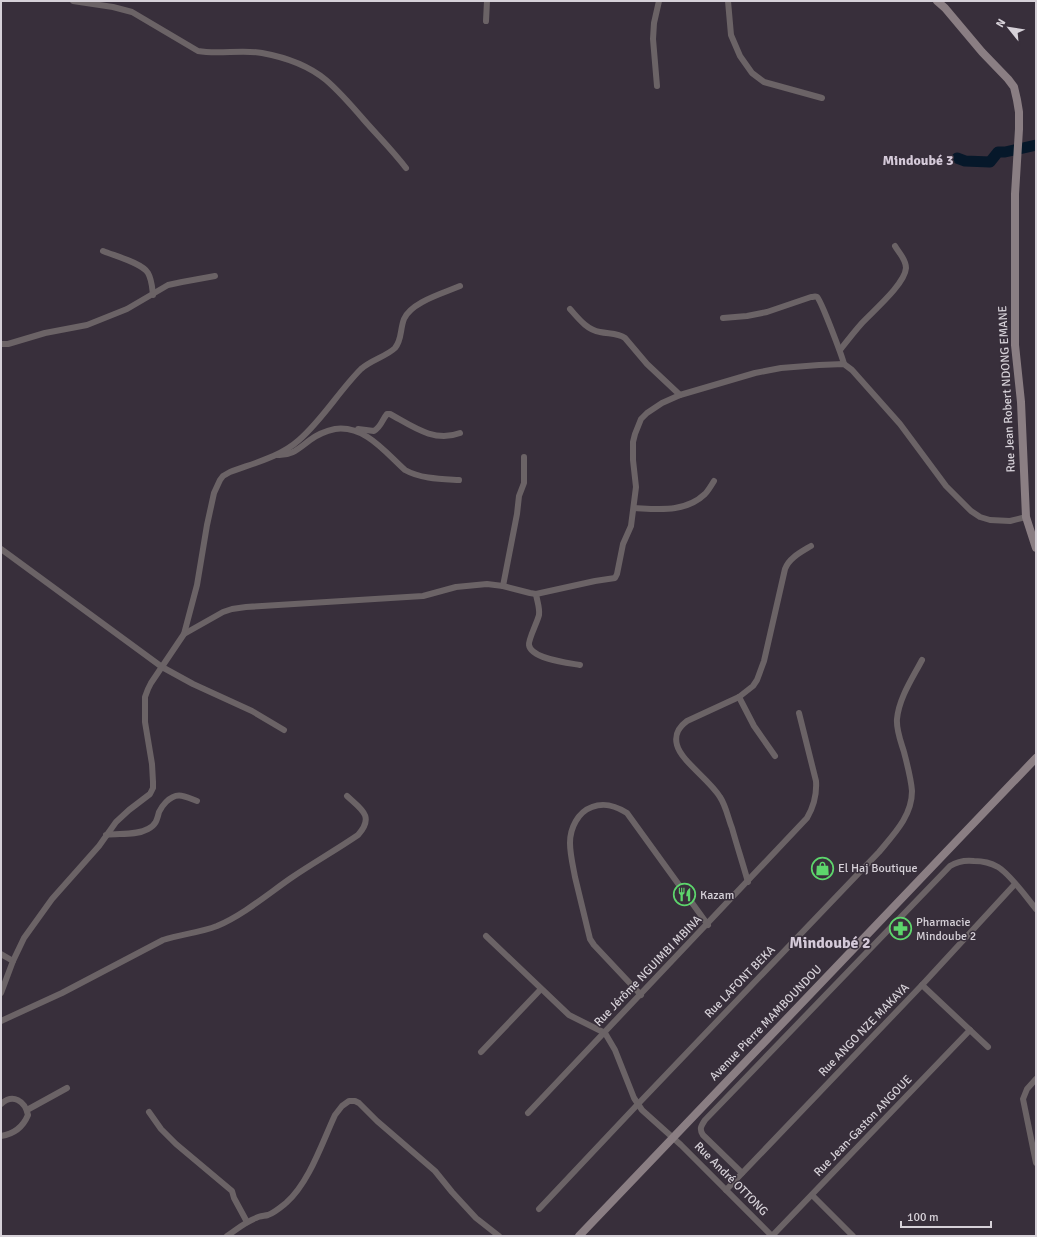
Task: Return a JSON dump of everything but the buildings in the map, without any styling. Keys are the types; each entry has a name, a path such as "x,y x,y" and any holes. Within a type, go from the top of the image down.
{"street":[{"path":"72,1 113,7 132,12 198,51 237,51 262,53 292,61 325,79 338,91 385,142 406,168"},
{"path":"486,21 487,1"},
{"path":"657,86 653,39 654,23 659,1"},
{"path":"728,1 732,35 740,56 752,73 764,82 822,98"},
{"name":"Rue Jean Robert NDONG EMANE","path":"937,1 945,8 1014,87 1019,112 1015,194 1014,327 1021,402 1026,517 1036,548"},
{"path":"840,350 861,324 898,285 904,275 906,267 904,259 894,246"},
{"path":"104,251 137,265 148,272 152,284 153,295"},
{"path":"1,344 8,344 45,333 87,325 127,309 168,285 215,276"},
{"path":"1,993 13,961 24,938 49,904 99,846 121,817 147,798 153,788 152,764 145,722 145,697 148,688 184,634 198,585 207,525 215,488 223,476 278,454 304,435 369,362 394,349 400,338 403,321 406,314 410,310 426,300 460,286"},
{"path":"723,318 748,316 767,312 811,297 819,298 840,350 844,364"},
{"path":"570,309 584,324 593,330 621,335 625,338 647,364 680,395"},
{"path":"184,634 217,615 232,609 423,596 456,587 487,584 503,586 536,594 595,580 615,578 623,544 631,526 634,508 636,487 633,451 635,434 641,419 662,403 680,395 748,375 781,368 844,364 850,367 900,424 946,486 971,511 980,517 990,520 1010,521 1026,517"},
{"path":"355,430 357,428 374,431 385,416 390,414 420,430 438,436 452,436 460,433"},
{"path":"278,454 286,455 294,452 317,434 328,430 345,428 355,430 375,442 410,473 421,477 442,480 459,480"},
{"path":"503,586 519,496 524,483 524,457"},
{"path":"634,508 669,509 683,507 694,502 705,494 714,482"},
{"path":"748,882 721,798 680,752 677,745 676,736 680,727 687,721 739,696 753,686 761,671 786,566 791,559 811,546"},
{"path":"1,549 162,667 192,684 252,711 284,730"},
{"path":"536,594 539,613 529,644 531,650 539,655 556,661 580,665"},
{"name":"Rue LAFONT BEKA","path":"539,1209 879,852 900,826 908,810 912,792 907,765 897,728 897,719 902,700 922,660"},
{"path":"739,696 754,726 775,756"},
{"name":"Rue Jérôme NGUIMBI MBINA","path":"528,1113 807,818 817,793 816,781 800,713"},
{"name":"Avenue Pierre MAMBOUNDOU","path":"580,1236 1036,758"},
{"path":"106,835 132,834 149,829 157,821 160,810 174,795 183,796 197,801"},
{"path":"1,1021 62,993 164,940 217,926 242,912 342,845 364,828 366,822 365,815 362,810 347,796"},
{"path":"640,995 590,940 571,854 570,843 572,830 577,817 588,808 599,804 610,805 627,813 708,924"},
{"path":"742,1173 708,1140 700,1131 700,1126 950,866 965,860 982,861 1000,868 1016,884 1036,909"},
{"name":"Rue ANGO NZE MAKAYA","path":"726,1190 922,985 1016,884"},
{"path":"486,936 568,1015 605,1033"},
{"path":"1,954 13,961"},
{"path":"922,985 988,1047"},
{"path":"481,1052 541,989"},
{"name":"Rue Jean-Gaston ANGOUE","path":"772,1236 970,1030"},
{"name":"Rue André OTTONG","path":"605,1033 615,1050 634,1098 642,1110 673,1138 772,1236"},
{"path":"1036,1079 1027,1089 1022,1099 1033,1143 1036,1163"},
{"path":"27,1110 66,1088"},
{"path":"1,1104 9,1099 15,1099 23,1104 28,1115 22,1125 9,1135 1,1136"},
{"path":"227,1236 256,1217 268,1215 286,1203 293,1196 302,1185 308,1174 335,1115 342,1106 349,1101 359,1103 376,1121 435,1171 476,1218 499,1236"},
{"path":"149,1112 161,1129 176,1144 232,1192 247,1222"},
{"path":"812,1195 853,1236"}],"waterway":[{"path":"957,158 965,161 990,162 998,152 1005,152 1036,145"}],"place":[{"name":"El Haj Boutique","path":"823,868"},
{"name":"Kazam","path":"685,895"},
{"name":"Pharmacie Mindoube 2","path":"900,929"}],"district":[{"name":"Mindoubé 3","path":"918,160"},
{"name":"Mindoubé 2","path":"830,943"}]}
